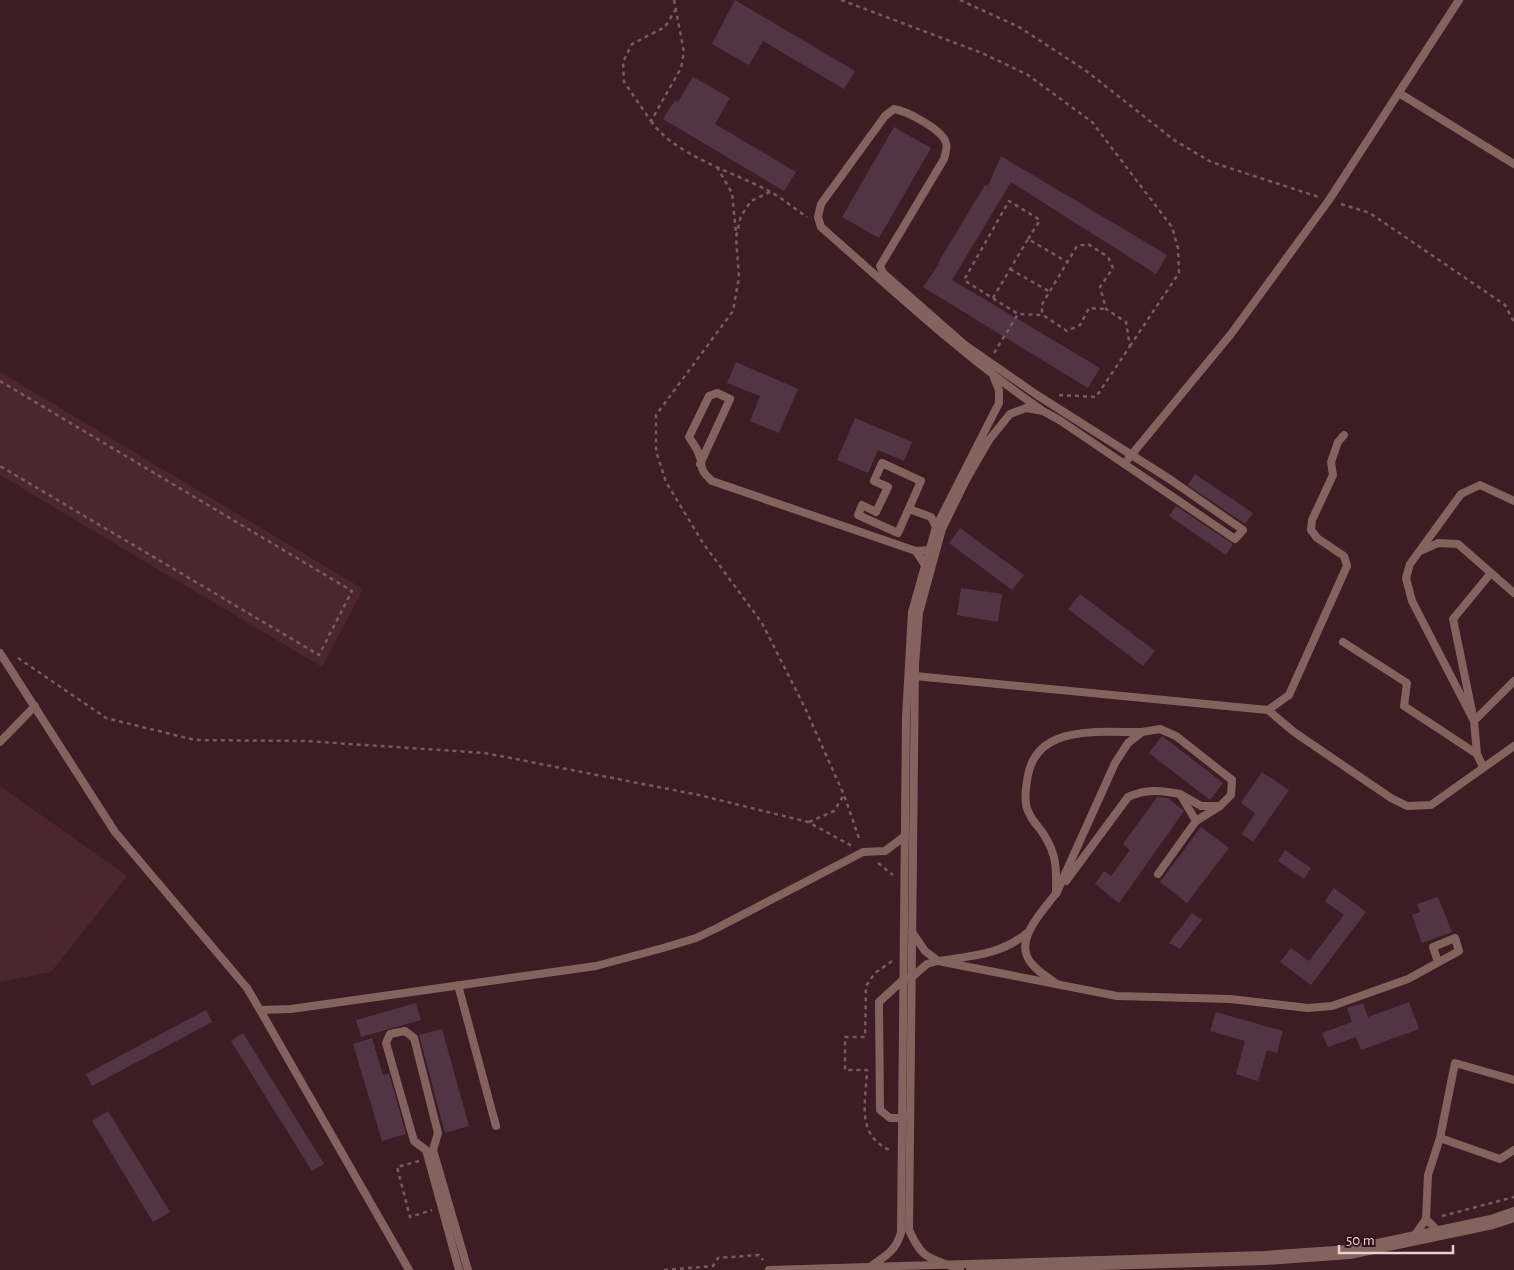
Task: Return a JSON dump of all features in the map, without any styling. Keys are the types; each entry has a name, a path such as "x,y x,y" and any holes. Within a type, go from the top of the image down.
{"lane":[{"path":"1128,459 1231,334 1329,200 1459,0"},
{"path":"1399,93 1514,164"},
{"path":"989,362 965,345 890,280 883,273 880,266 944,159 947,144 942,134 904,110 894,109 885,116 821,204 818,218 821,227 960,351 994,377 1043,410 1128,459 1172,480 1243,530 1235,539 1128,459 989,362"},
{"path":"960,1270 929,1258 918,1250 909,1230 910,1108 905,884 908,664 912,612 929,550 942,513 999,403 999,390 994,377"},
{"path":"700,464 730,399 717,393 709,396 690,437 700,454 700,464 705,474 712,481 916,552 929,550"},
{"path":"868,1268 886,1257 898,1245 901,1233 902,1118 912,930 915,676 921,604 942,530 966,480 990,440 1010,414 1026,408 1043,410"},
{"path":"1268,710 1289,696 1347,566 1344,556 1317,538 1311,530 1312,520 1334,475 1331,462 1338,442 1344,435"},
{"path":"882,463 921,481 909,508 898,533 858,515 862,506 876,512 888,487 874,481 882,463"},
{"path":"1474,721 1412,602 1406,578 1410,564 1461,494 1480,485 1514,500"},
{"path":"909,508 931,517 936,527"},
{"path":"931,517 942,513"},
{"path":"1421,551 1438,543 1458,544 1514,592"},
{"path":"916,552 925,565"},
{"path":"1484,767 1478,754 1474,721 1453,618 1491,573"},
{"path":"1343,642 1406,683 1404,706 1478,754"},
{"path":"0,652 115,832 247,988 410,1270"},
{"path":"915,676 1268,710 1310,743 1390,798 1407,806 1430,805 1514,746"},
{"path":"1474,721 1514,681"},
{"path":"0,742 35,706"},
{"path":"1056,894 1056,859 1045,836 1028,812 1025,791 1034,756 1049,742 1070,734 1142,732 1160,729 1176,736 1232,780 1231,795 1220,806 1196,821 1158,874"},
{"path":"1056,894 1115,764 1128,743 1142,732"},
{"path":"902,1118 890,1118 880,1110 879,1002 927,964 990,954 1016,943 1027,933 1128,796 1142,791 1158,790 1180,794 1201,806 1220,806"},
{"path":"1180,794 1196,821"},
{"path":"260,1010 291,1009 596,966 696,938 863,852 885,851 905,836"},
{"path":"912,930 926,952 938,961 1059,985 1117,996 1230,999 1308,1008 1341,1003 1408,979 1438,962"},
{"path":"1027,933 1024,950 1031,964 1059,985"},
{"path":"458,985 496,1126"},
{"path":"459,1270 426,1150 414,1141 386,1042 390,1034 405,1031 414,1038 438,1133 433,1150 468,1270"},
{"path":"1415,1235 1426,1220 1428,1175 1440,1138 1454,1063 1514,1080"},
{"path":"902,1118 910,1108"},
{"path":"1440,1138 1500,1159 1514,1150"},
{"path":"769,1270 1264,1255 1349,1249 1491,1219 1514,1211"},
{"path":"970,1270 1265,1261 1350,1255 1493,1225 1514,1218"},
{"path":"1426,1220 1437,1230"}],"path":[{"path":"651,121 681,68 684,52 674,0"},
{"path":"841,0 982,53 1028,75 1092,122 1172,226 1178,248 1179,273 1096,397 1037,395"},
{"path":"960,0 1019,27 1086,70 1174,140 1210,162 1370,212 1505,305 1514,322"},
{"path":"676,9 664,27 632,44 623,62 624,82 660,135 717,167 770,192 821,227"},
{"path":"717,167 732,194 739,277 733,311 656,415 656,451 666,482 703,543 762,622 805,708 844,795 863,852"},
{"path":"736,237 741,216 752,201 770,192"},
{"path":"993,298 1040,220 1009,202 964,280 1018,314 1043,315 1067,331 1080,325 1089,308 1106,309 1126,322 1130,346"},
{"path":"1028,239 1067,262"},
{"path":"1043,315 1041,306 1077,246 1088,244 1108,256 1113,268 1100,287 1106,309"},
{"path":"1010,269 1050,292"},
{"path":"989,362 1018,314"},
{"path":"0,381 352,591 319,655 0,466"},
{"path":"16,657 106,718 195,740 305,741 485,753 699,795 808,822 863,852 905,884"},
{"path":"808,822 834,811 844,795"},
{"path":"895,1152 878,1146 868,1135 865,1121 866,1070 845,1070 845,1037 865,1038 866,986 876,973 900,956"},
{"path":"423,1160 397,1167 410,1217 434,1209 437,1218"},
{"path":"1442,1216 1514,1197"},
{"path":"664,1270 713,1266 718,1258 759,1256 765,1262"}],"shaded area":[{"path":"0,372 363,589 322,667 0,475"},
{"path":"0,786 127,876 51,972 0,982"}],"building":[{"path":"735,0 855,71 844,89 763,41 749,65 712,44"},
{"path":"693,77 730,98 715,124 796,172 784,191 663,119 675,100 678,102"},
{"path":"894,127 931,148 879,238 842,217"},
{"path":"1001,156 1167,255 1156,274 1011,182 952,280 1100,368 1088,388 923,287 939,264 985,185 988,186"},
{"path":"736,362 798,389 779,433 750,421 760,396 727,383"},
{"path":"855,418 912,442 904,461 878,450 868,473 837,460"},
{"path":"1195,474 1253,513 1245,524 1188,485"},
{"path":"1176,506 1233,544 1226,555 1169,516"},
{"path":"960,528 1024,575 1012,590 949,543"},
{"path":"961,588 1002,594 998,622 957,615"},
{"path":"1080,594 1155,651 1143,666 1068,609"},
{"path":"1162,736 1223,783 1210,800 1149,753"},
{"path":"1262,772 1289,790 1253,842 1242,834 1255,813 1241,803"},
{"path":"1157,797 1168,798 1184,811 1119,903 1095,884 1104,871 1111,876 1130,850 1123,844"},
{"path":"1201,827 1229,848 1187,903 1160,882"},
{"path":"1285,850 1311,868 1304,879 1278,861"},
{"path":"1334,888 1366,912 1311,985 1280,962 1291,948 1309,961 1344,915 1325,901"},
{"path":"1438,897 1452,932 1422,943 1412,915 1420,912 1417,904"},
{"path":"1192,913 1202,920 1180,949 1169,943"},
{"path":"1409,1002 1419,1029 1361,1050 1356,1037 1328,1047 1322,1033 1352,1022 1347,1008 1363,1003 1368,1017"},
{"path":"416,1003 421,1020 361,1037 356,1020"},
{"path":"206,1010 212,1022 92,1086 86,1074"},
{"path":"1216,1012 1283,1031 1277,1053 1267,1050 1258,1081 1236,1074 1245,1041 1210,1031"},
{"path":"442,1029 469,1126 445,1133 419,1035"},
{"path":"243,1033 324,1164 312,1171 231,1041"},
{"path":"372,1038 383,1075 389,1073 406,1134 382,1141 353,1044"},
{"path":"108,1111 170,1212 153,1222 92,1121"}]}
